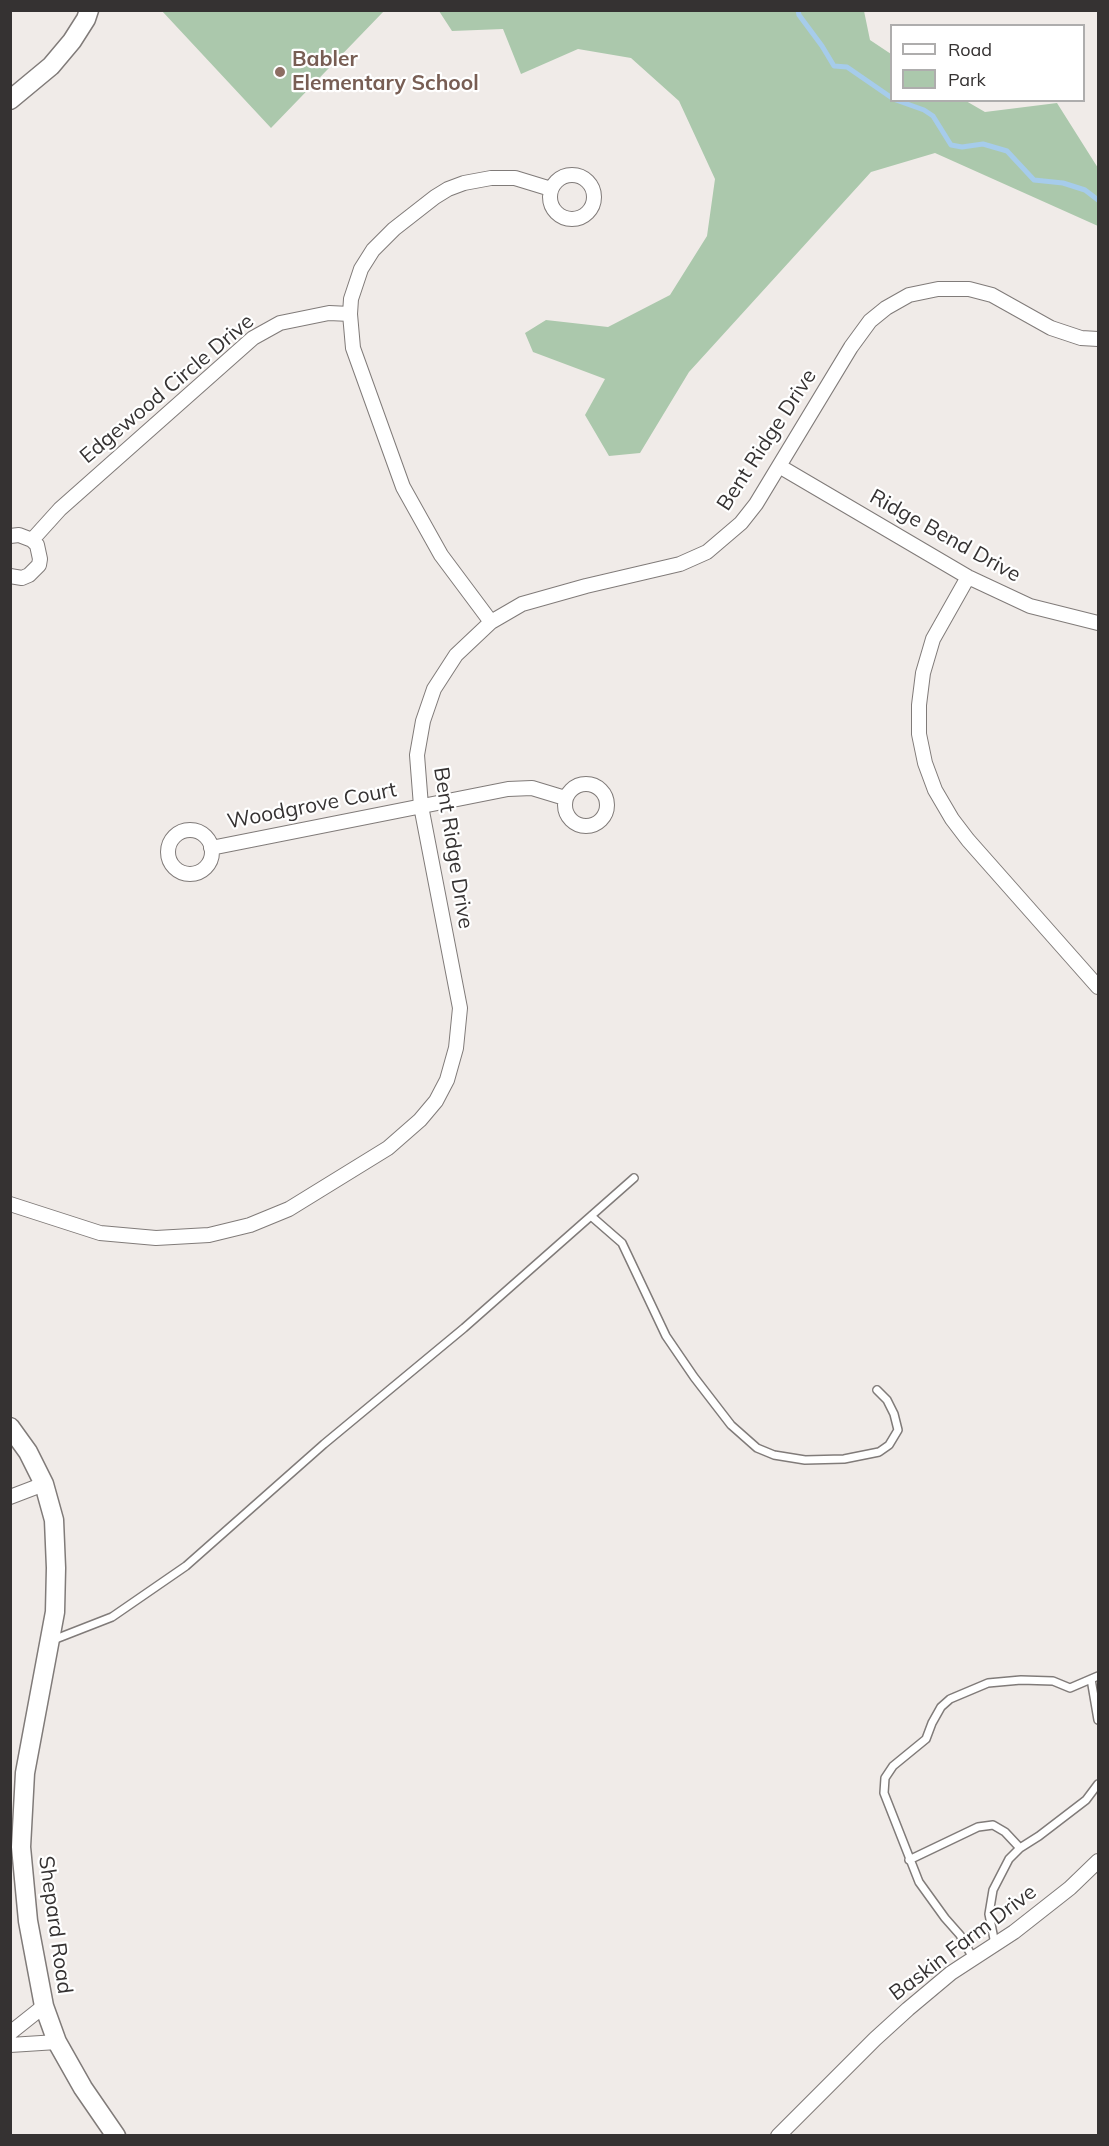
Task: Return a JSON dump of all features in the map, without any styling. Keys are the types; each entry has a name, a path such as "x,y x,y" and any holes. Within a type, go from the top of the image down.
{"street":[{"path":"10,100 51,66 72,41 89,10"},
{"path":"491,622 441,555 403,487 352,348 351,299 362,269 373,250 394,229 435,197 464,183 491,178 515,178 551,189"},
{"name":"Bent Ridge Drive","path":"10,1204 100,1233 156,1238 209,1235 250,1225 289,1209 388,1148 420,1120 436,1101 447,1080 456,1048 460,1008 421,806 417,755 423,721 434,689 456,655 491,622 522,604 680,564 707,552 741,523 756,504 851,347 870,321 886,308 909,295 938,289 969,289 992,295 1051,328 1081,338 1098,339"},
{"name":"Edgewood Circle Drive","path":"32,540 60,509 253,338 280,323 329,313 350,314"},
{"name":"Ridge Bend Drive","path":"779,466 968,577 1030,606 1098,623"},
{"path":"10,536 19,535 32,540 40,551 39,565 29,575 22,578 10,576"},
{"path":"968,577 933,639 923,673 919,705 919,734 925,763 935,790 968,840 1098,987"},
{"name":"Woodgrove Court","path":"211,848 508,789 532,788 565,798"},
{"name":"Shepard Road","path":"10,1427 28,1452 44,1484 54,1520 55,1612 25,1773 21,1847 28,1921 44,2006 57,2042 83,2088 116,2136"},
{"path":"10,1497 44,1484"},
{"name":"Baskin Farm Drive","path":"778,2136 891,2024 951,1973 1014,1932 1070,1888 1098,1861"},
{"path":"10,2033 44,2006"},
{"path":"10,2045 57,2042"}],"lane":[{"path":"50,1641 112,1617 186,1566 324,1444 464,1328 634,1178"},
{"path":"591,1216 622,1244 666,1336 694,1377 731,1425 757,1448 774,1455 805,1461 844,1459 879,1452 889,1445 898,1430 887,1400 877,1390"},
{"path":"973,1958 960,1935 919,1882 884,1793 885,1778 893,1766 926,1739 941,1707 950,1699 988,1683 1021,1680 1053,1681 1070,1688 1095,1678 1098,1720"},
{"path":"995,1945 989,1914 993,1890 1009,1859 1020,1848 1079,1806 1098,1784"},
{"path":"909,1860 978,1827 993,1825 1005,1832 1020,1848"}],"green space":[{"name":"Babler Elementary School","path":"162,11 384,11 271,128"},
{"path":"439,11 864,11 870,40 890,53 890,102 968,102 985,112 1057,103 1098,168 1098,226 935,153 871,172 689,372 640,453 609,456 585,415 605,379 533,352 525,333 546,320 608,327 670,295 707,236 715,179 679,101 631,58 578,49 521,74 503,29 452,31"}],"waterway":[{"path":"798,10 799,15 834,66 847,67 890,97"},
{"path":"902,102 924,110 933,116 951,145 962,147 983,144 1007,151 1034,180 1063,183 1085,190 1098,200"}],"place":[{"name":"Babler Elementary School","path":"280,72"}]}
